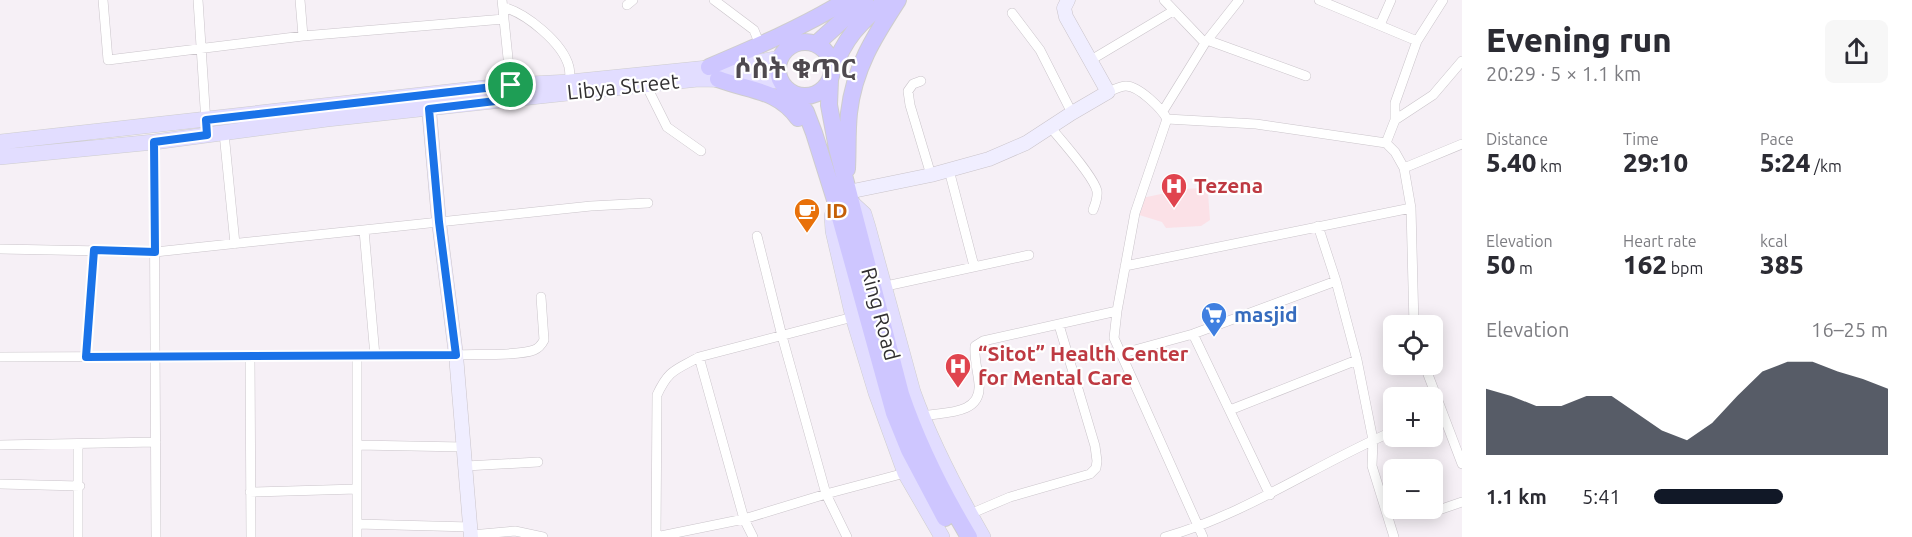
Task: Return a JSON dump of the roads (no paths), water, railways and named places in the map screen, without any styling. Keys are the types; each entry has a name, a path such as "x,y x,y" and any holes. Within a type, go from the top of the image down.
{"highway":[{"path":"823,160 789,105 760,91 733,85 714,73 760,45 819,18 845,0"},
{"path":"816,44 865,0"},
{"name":"Ring Road","path":"886,0 851,34 841,49 831,76 830,115 845,196 894,413 909,450 956,537"},
{"path":"845,196 852,91 873,39 898,0"},
{"path":"799,42 816,44 822,47 831,59 831,76 820,91 806,96 786,87 778,73 780,57 791,45 799,42"},
{"name":"Ring Road","path":"786,87 806,112 823,160 845,196 910,421 969,537"}],"main road":[{"name":"Libya Street","path":"0,142 206,128 511,92 646,85 698,79 780,57"},
{"name":"Libya Street","path":"0,157 154,142 206,128 224,133 327,119 429,109 570,82 714,73 786,87"},
{"path":"942,537 905,473 882,410 853,317 833,231 832,216 845,196 864,214 922,416 983,537"}],"street":[{"path":"103,0 108,60 303,36 504,19"},
{"path":"198,0 206,128"},
{"path":"300,0 303,36"},
{"path":"714,0 754,30 760,45"},
{"path":"1164,0 1206,42 1306,76"},
{"path":"1203,537 1114,338 1134,213 1165,115 1206,42 1239,0"},
{"path":"1380,25 1391,0"},
{"path":"1386,143 1395,120 1395,103 1417,40 1443,0"},
{"path":"1324,1 1417,40"},
{"path":"1063,2 1066,17 1108,92"},
{"path":"503,3 511,92"},
{"path":"503,3 549,37 569,67 570,82"},
{"path":"1091,60 1173,11"},
{"path":"1012,13 1040,50 1072,113"},
{"path":"1395,120 1433,95 1462,61"},
{"path":"921,81 913,84 908,92 931,175"},
{"path":"646,85 667,127 701,151"},
{"path":"845,196 989,159 1026,143 1108,92 1124,86 1133,87 1165,115 1256,124 1386,143 1395,152 1404,168 1411,208 1414,315"},
{"path":"429,109 439,222 456,355 471,533"},
{"path":"1051,128 1091,179 1097,191 1093,210"},
{"path":"224,133 235,243"},
{"path":"154,142 156,537"},
{"path":"1404,168 1462,144"},
{"path":"949,170 974,266"},
{"path":"0,249 155,252 648,202"},
{"path":"1125,266 1411,208"},
{"path":"1318,226 1336,281 1357,360 1373,440 1372,466 1394,537"},
{"path":"364,230 375,356"},
{"path":"757,236 826,494 846,537"},
{"path":"86,357 94,250"},
{"path":"886,286 1029,255"},
{"path":"1120,354 1193,334 1336,281"},
{"path":"0,357 375,356 522,352 534,350 541,345 544,339 541,297"},
{"path":"922,416 966,409 975,403 979,395 979,385 974,356 975,346 1000,336 1117,311"},
{"path":"853,317 699,357 675,369 664,379 657,395 656,537 744,519 905,473"},
{"path":"970,514 1010,497 1090,474 1096,468 1095,446 1059,325"},
{"path":"1193,334 1270,495"},
{"path":"250,356 251,537"},
{"path":"357,356 357,537"},
{"path":"699,357 744,519 753,537"},
{"path":"1230,410 1357,360"},
{"path":"1443,426 1461,459"},
{"path":"1165,537 1198,528 1270,495 1383,436"},
{"path":"0,445 156,442"},
{"path":"78,444 80,486 78,537"},
{"path":"357,445 464,447"},
{"path":"466,466 538,462"},
{"path":"0,484 80,486"},
{"path":"250,492 357,489"},
{"path":"1443,509 1462,502"},
{"path":"357,524 471,533 514,531 543,537"}],"place":[{"name":"Tezena","path":"1174,209"},
{"name":"ID","path":"807,234"},
{"name":"masjid","path":"1214,338"},
{"name":"“Sitot” Health Center for Mental Care","path":"958,389"}],"district":[{"name":"ሶስት ቁጥር","path":"795,69"}]}
